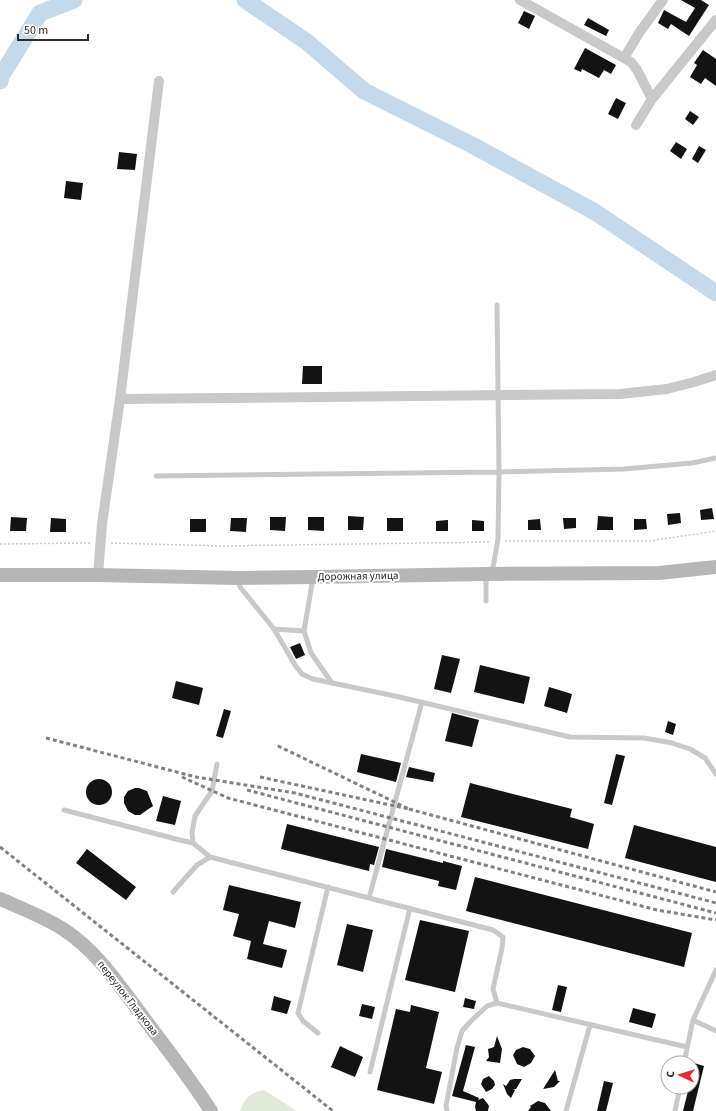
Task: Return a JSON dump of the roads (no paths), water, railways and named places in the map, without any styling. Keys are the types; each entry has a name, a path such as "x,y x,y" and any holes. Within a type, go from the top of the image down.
{"street":[{"path":"520,0 631,62 637,70 652,99"},
{"path":"624,58 639,33 663,0"},
{"path":"636,125 652,99 716,20"},
{"path":"98,575 159,81"},
{"path":"120,399 620,394 667,389 716,375"},
{"name":"Дорожная улица","path":"0,575 98,575 239,578 659,573 716,567"},
{"name":"переулок Гладкова","path":"0,899 40,916 63,930 84,945 103,963 194,1084 211,1111"}],"lane":[{"path":"486,601 489,574 498,542 499,472 497,305"},
{"path":"156,476 624,469 692,463 716,458"},
{"path":"313,577 304,630 311,653 332,683"},
{"path":"239,578 240,587 274,629 295,665 302,674 313,679 422,702 570,737 644,738 672,743 690,749 705,758 716,774"},
{"path":"274,629 304,630"},
{"path":"369,898 422,702"},
{"path":"193,843 192,833 195,816 212,791 217,764"},
{"path":"64,810 193,843 210,857 492,930 503,937 493,989 497,1003"},
{"path":"173,892 197,865 210,857"},
{"path":"318,1034 303,1021 298,1013 328,887"},
{"path":"370,1072 410,908"},
{"path":"686,1055 693,1020 716,970"},
{"path":"446,1111 456,1048 462,1031 487,1006 497,1003 687,1047"},
{"path":"693,1020 716,1031"},
{"path":"566,1111 590,1025"},
{"path":"675,1111 678,1095"}],"waterway":[{"path":"0,81 1,76 40,13 74,0"},
{"path":"245,0 307,42 364,91 472,145 595,212 716,293"}],"railway":[{"path":"46,738 196,777 295,793 716,903"},
{"path":"260,777 409,809 276,745"},
{"path":"182,777 228,798 657,910 716,920"},
{"path":"247,790 716,913"},
{"path":"409,809 716,892"},
{"path":"0,847 333,1111"}]}
